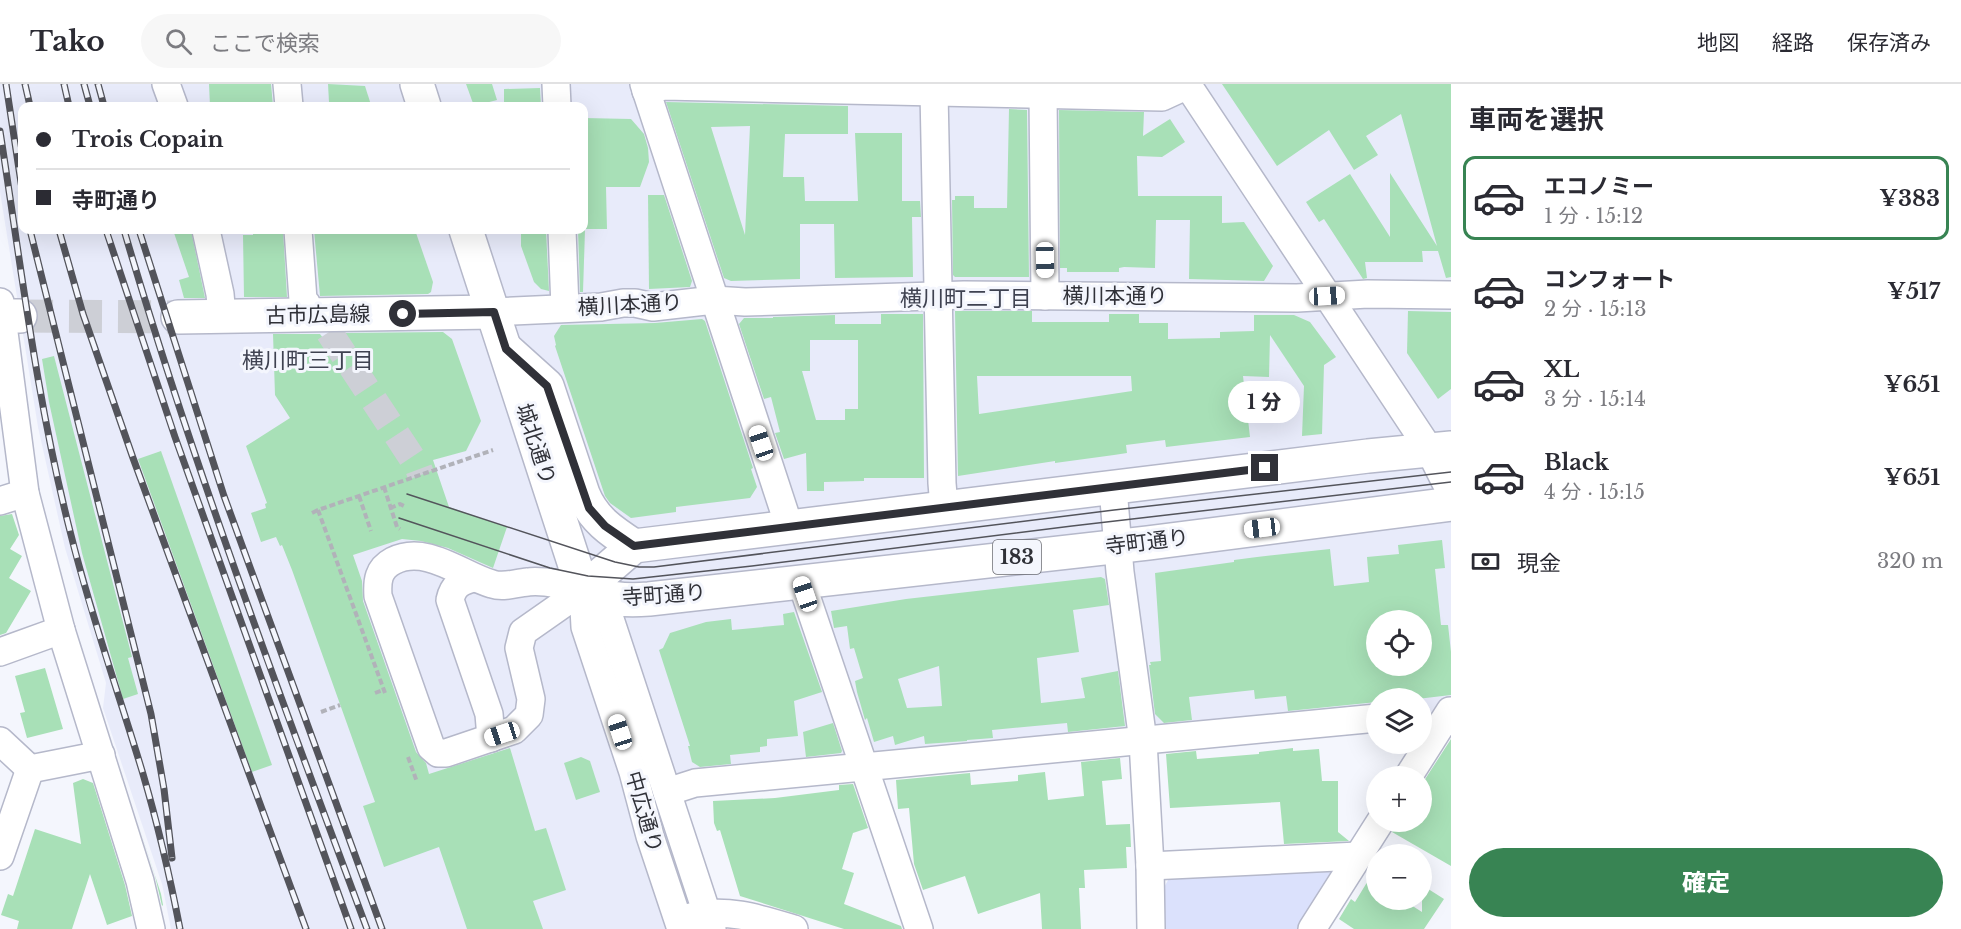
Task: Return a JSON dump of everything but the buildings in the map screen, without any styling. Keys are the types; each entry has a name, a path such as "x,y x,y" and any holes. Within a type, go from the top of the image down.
{"main road":[{"path":"417,84 423,102"},
{"name":"城北通り","path":"467,234 584,590"},
{"name":"古市広島線","path":"178,316 494,312"},
{"path":"506,349 547,386 589,508 605,526 634,546 1440,448"},
{"name":"寺町通り","path":"634,546 584,590 605,598 626,601 1117,546 1451,504"}],"street":[{"path":"166,84 173,102"},
{"path":"287,84 289,102"},
{"path":"556,84 557,102"},
{"path":"789,526 698,307 645,87 849,87 934,92 1039,91 1162,97 1188,85 1327,296 1440,448 1451,493"},
{"path":"1039,91 1045,296"},
{"path":"934,92 944,507"},
{"path":"207,234 220,294 222,316"},
{"path":"298,234 303,300 306,303"},
{"path":"562,234 565,308"},
{"name":"横川本通り","path":"494,312 635,303 652,307 698,307 745,302 938,296 1451,295"},
{"path":"6,313 13,497 61,630 101,755 140,881 151,929"},
{"path":"1113,488 1117,546 1143,741 1151,929"},
{"path":"584,590 523,632 519,648 531,699 529,715 514,730 446,753 438,753 431,747 378,596 377,582 380,572 388,564 405,557 415,556 445,564 474,578 498,586 542,581 584,590 610,619 709,921"},
{"path":"474,578 464,580 457,585 450,600 489,714 490,738"},
{"path":"801,581 919,929"},
{"name":"中広通り","path":"584,590 585,627 680,925"},
{"path":"0,652 61,630"},
{"path":"1432,712 1451,711"},
{"path":"1415,766 1451,711"},
{"path":"667,792 695,783 1366,719"},
{"path":"0,741 30,769"},
{"path":"30,769 101,755"},
{"path":"0,856 30,769"},
{"path":"1312,929 1374,832"},
{"path":"1150,866 1358,856"},
{"path":"680,925 753,917 794,929"}],"path":[{"path":"384,487 397,527 400,529"},
{"path":"359,496 371,531"},
{"path":"390,508 400,504 406,507"},
{"path":"312,513 318,510"},
{"path":"375,693 383,690"},
{"path":"321,712 340,705"}],"shaded area":[{"path":"0,84 1451,84 1451,714 1432,715 1432,688 1366,688 1366,721 652,784 700,929 171,929 162,884 103,708 106,683 65,548 38,427 0,192"},
{"path":"1330,871 1334,878 1300,929 1165,929 1162,891 1172,873"}],"tunnel":[{"path":"20,316 178,317"},
{"path":"329,332 418,467 421,475"}],"tram line":[{"path":"407,494 615,562 639,567 654,567 1114,510 1451,472"},
{"path":"399,518 550,568 588,576 633,579 1451,482"}],"railway":[{"path":"6,84 18,163"},
{"path":"25,84 29,102"},
{"path":"64,84 68,102"},
{"path":"84,84 89,102"},
{"path":"98,84 103,102"},
{"path":"0,131 39,385 59,485 87,595 148,793 180,929"},
{"path":"31,234 151,714 164,789 172,858"},
{"path":"60,234 83,314 133,458 306,929"},
{"path":"107,234 175,437 351,929"},
{"path":"125,234 209,494 367,929"},
{"path":"140,234 224,496 382,929"}],"district":[{"name":"横川町二丁目","path":"966,298"},
{"name":"横川町三丁目","path":"308,360"}],"route":[{"path":"403,314 494,312 506,349 547,386 589,508 599,521 634,546 1265,468"}]}
